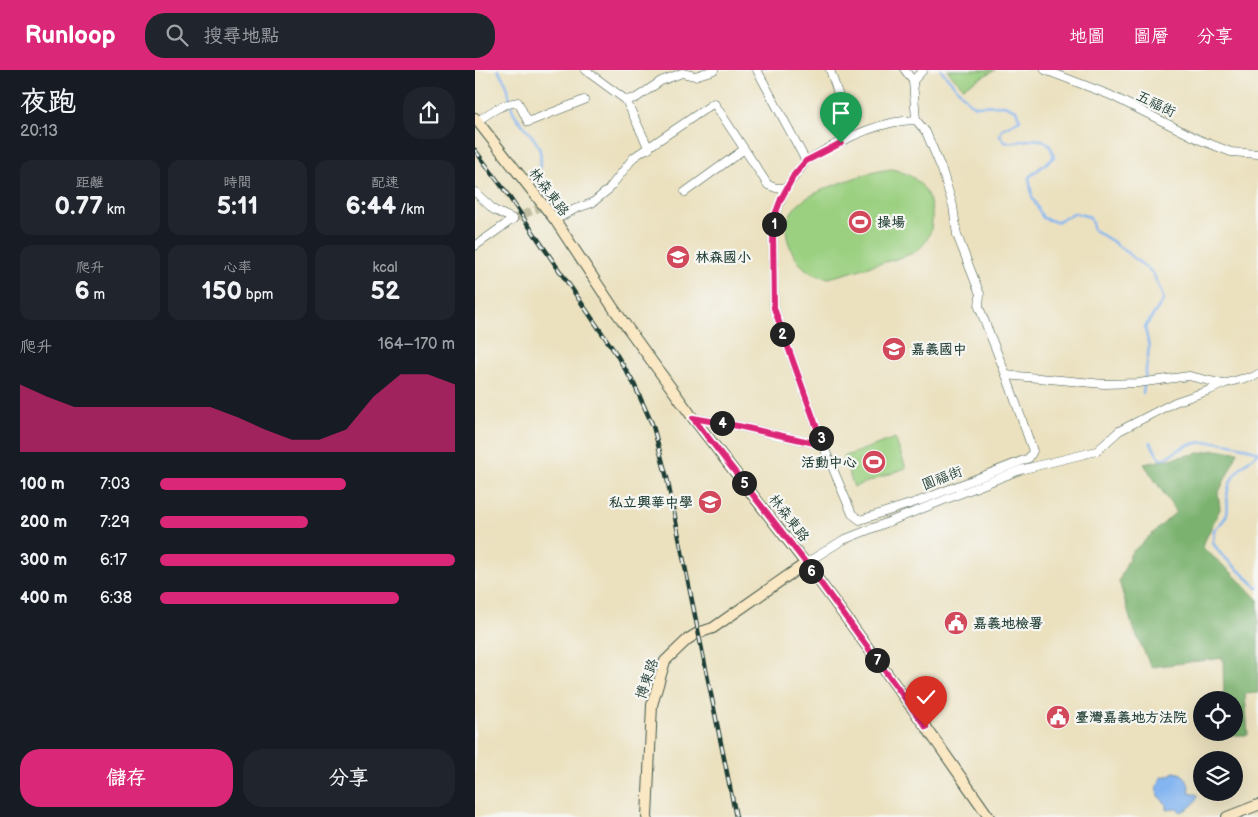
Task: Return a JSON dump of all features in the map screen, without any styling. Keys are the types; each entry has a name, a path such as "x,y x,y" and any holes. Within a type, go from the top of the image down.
{"main road":[{"name":"林森東路","path":"477,120 555,220 614,309 693,418 806,563 989,817"},
{"name":"博東路","path":"647,817 652,705 665,661 688,639 713,628 806,563"},
{"path":"1227,817 1258,805"}],"street":[{"path":"585,70 626,100 649,149"},
{"path":"626,100 636,98 661,81 682,73 695,76 714,70"},
{"path":"757,70 806,161"},
{"path":"830,70 846,118 841,143"},
{"path":"905,70 913,81 916,120 926,132 942,170 953,206 957,235 980,294 979,307 1006,375"},
{"path":"913,81 923,70"},
{"name":"五福街","path":"1045,70 1110,95 1200,140 1231,152 1258,154"},
{"path":"477,120 509,103 518,102 528,122 584,100"},
{"path":"555,220 575,209 592,203 608,190 634,157 649,149 714,104 768,185 776,188 785,188"},
{"path":"823,445 774,308 773,230 776,212 785,188 806,161 841,143 893,122 916,120"},
{"path":"685,192 743,150"},
{"path":"475,192 494,210 513,218 475,246"},
{"name":"圓福街","path":"823,445 852,514 860,520 919,501 1029,458 1033,451 1006,375 1104,384 1150,382 1189,376 1223,384"},
{"name":"圓福街","path":"806,563 843,540 1020,470 1097,451 1119,431 1175,402 1223,384 1256,376"},
{"path":"693,418 823,445"}],"green space":[{"path":"947,70 995,70 963,87"},
{"name":"操場","path":"892,169 905,173 916,180 924,189 930,202 931,230 919,249 904,256 829,278 812,273 803,267 793,253 787,238 786,226 796,207 805,199 828,188 866,174"},
{"name":"活動中心","path":"895,438 906,468 854,487 843,457"},
{"path":"1214,450 1238,452 1218,494 1220,509 1202,547 1232,573 1258,600 1258,693 1245,694 1248,735 1243,735 1243,691 1224,691 1223,658 1151,667 1132,625 1119,581 1131,553 1176,512 1144,464"}],"water":[{"path":"1173,772 1184,776 1190,792 1193,793 1193,801 1196,801 1189,808 1181,812 1177,809 1166,810 1166,804 1158,796 1157,788 1161,777 1171,775"}],"waterway":[{"path":"498,70 506,83 514,113 539,147 541,155 537,174"},
{"path":"941,70 969,102 975,106 1004,105 1016,110 1020,120 1002,129 1000,136 1005,142 1034,139 1046,142 1051,148 1054,157 1029,177 1032,197 1043,218 1056,222 1075,213 1090,217 1094,230 1112,241 1153,273 1164,299 1145,327 1149,347 1143,393"},
{"path":"1150,442 1160,459 1168,457 1188,445 1206,442 1233,444 1258,452"},
{"path":"1258,453 1239,469 1233,477 1228,489 1226,517 1214,530 1213,543 1220,553 1258,588"}],"tunnel":[{"path":"513,219 543,206"}],"railway":[{"path":"475,150 615,352 634,384 653,426 667,478 736,817"}],"place":[{"name":"操場","path":"860,222"},
{"name":"林森國小","path":"678,257"},
{"name":"嘉義國中","path":"894,349"},
{"name":"活動中心","path":"874,462"},
{"name":"私立興華中學","path":"710,502"},
{"name":"嘉義地檢署","path":"956,623"},
{"name":"臺灣嘉義地方法院","path":"1058,717"}],"route":[{"path":"841,143 806,161 794,175 785,188 776,212 773,230 774,308 823,445 693,418 806,563 926,727"}]}
